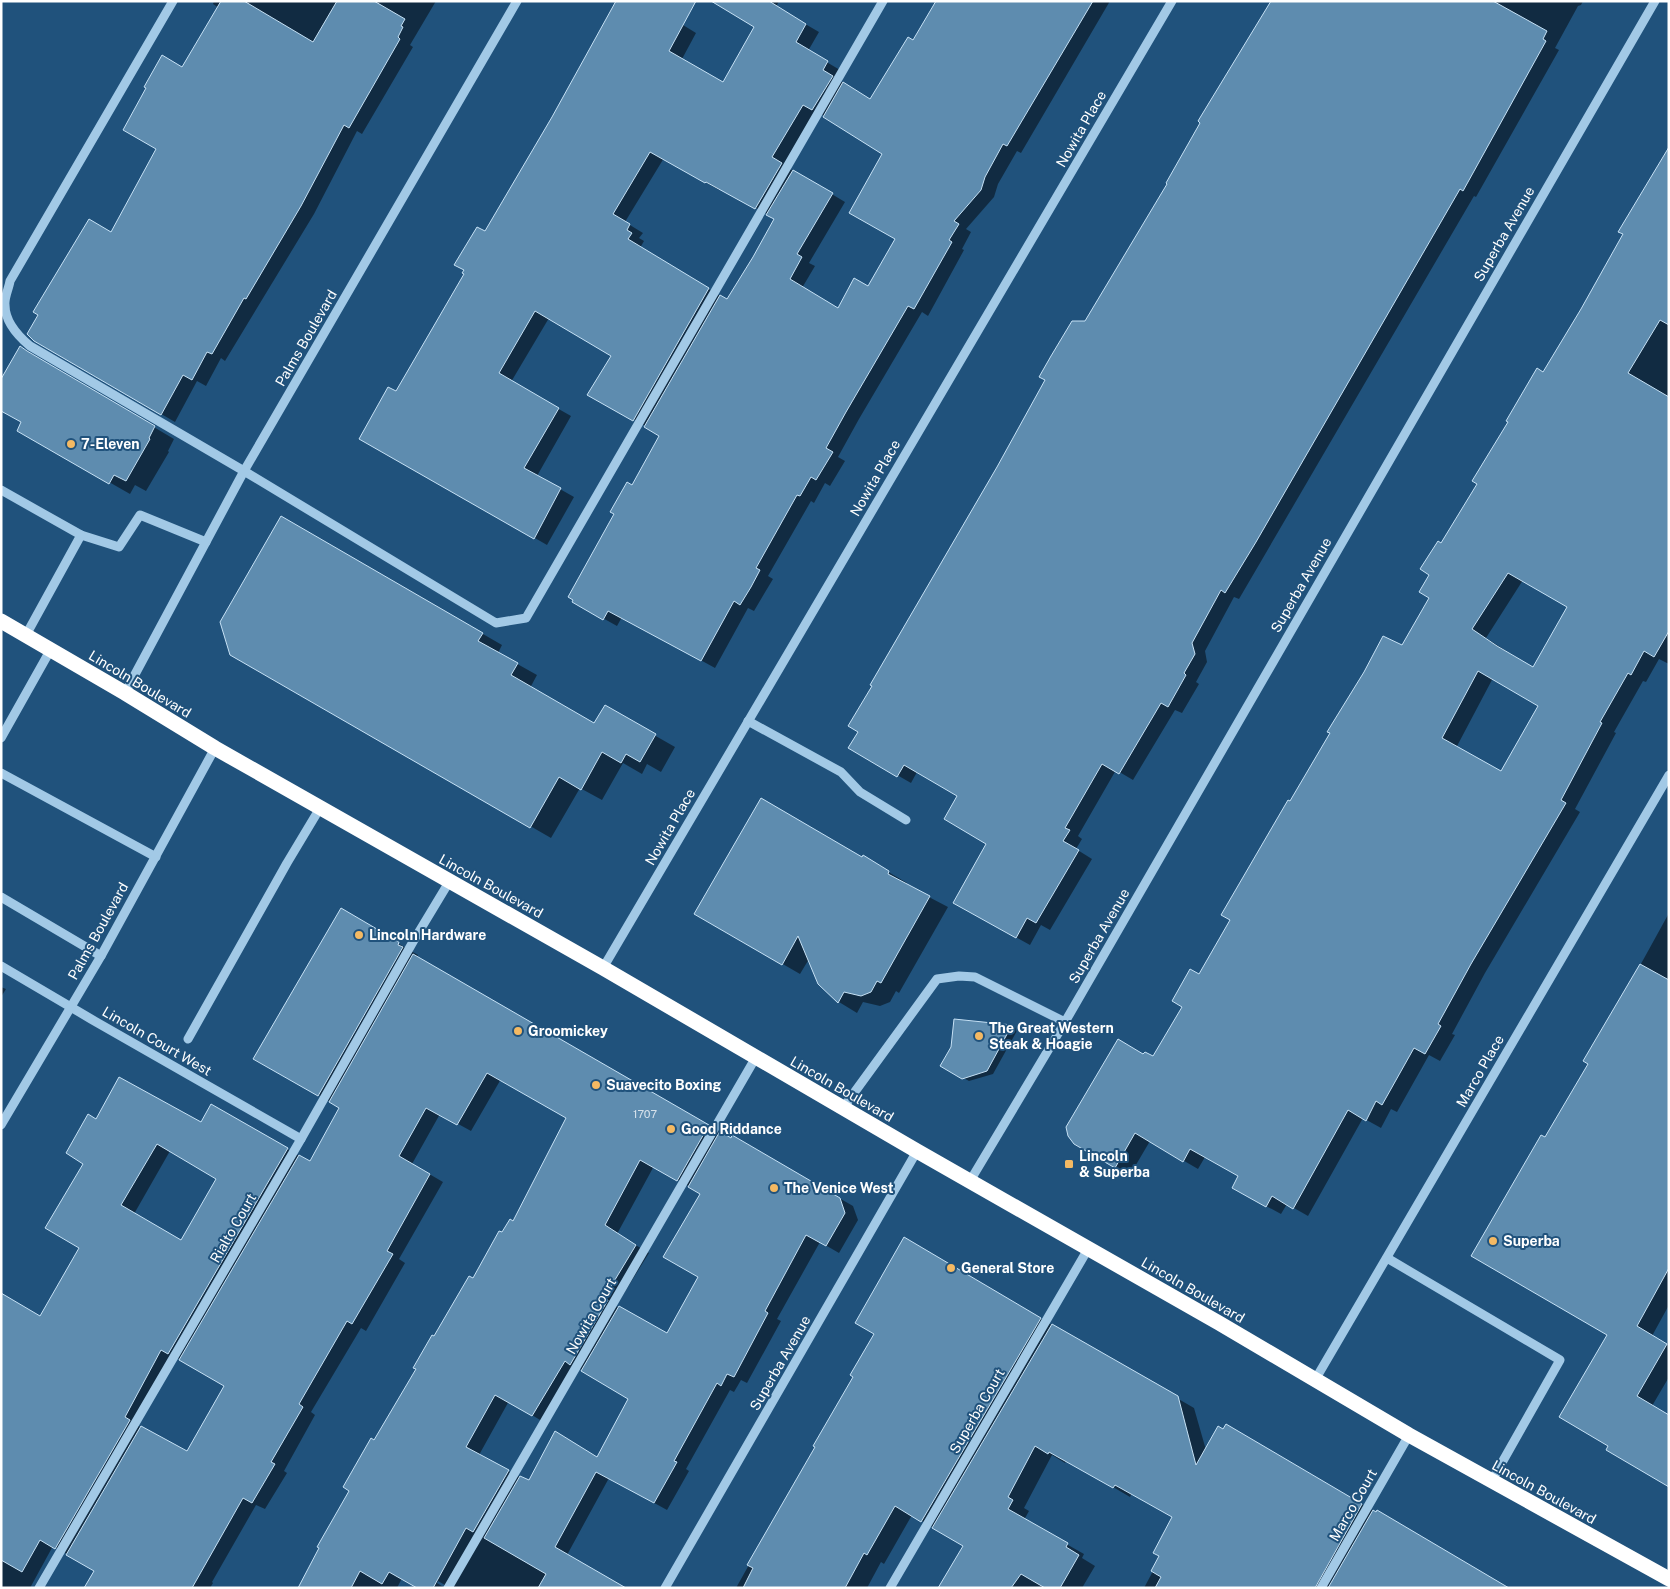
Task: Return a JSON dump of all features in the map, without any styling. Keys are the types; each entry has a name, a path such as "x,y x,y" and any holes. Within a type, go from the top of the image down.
{"highway":[{"name":"Lincoln Boulevard","path":"1,620 215,748 603,968 1491,1482 1669,1580"}],"street":[{"path":"173,1 10,281 3,304 11,325 19,337 30,346 244,471 496,623 526,618 883,1"},
{"name":"Palms Boulevard","path":"125,693 244,471 517,1"},
{"name":"Nowita Place","path":"603,968 1172,1"},
{"name":"Superba Avenue","path":"970,1181 1065,1022 1655,1"},
{"path":"1,490 81,535 119,547 140,515 206,542"},
{"path":"26,635 81,535"},
{"path":"1,738 51,649"},
{"path":"748,721 841,772 860,792 906,820"},
{"name":"Palms Boulevard","path":"1,1125 101,956 215,748"},
{"path":"1,773 156,856"},
{"name":"Marco Place","path":"1315,1380 1669,775"},
{"path":"188,1039 320,808"},
{"name":"Rialto Court","path":"39,1588 449,882"},
{"path":"1,897 101,956"},
{"name":"Lincoln Court West","path":"1,966 301,1139"},
{"path":"843,1108 937,979 959,976 975,977 1065,1022"},
{"name":"Nowita Court","path":"448,1588 756,1057"},
{"name":"Superba Avenue","path":"665,1588 917,1151"},
{"name":"Superba Court","path":"890,1588 1088,1249"},
{"path":"1387,1258 1560,1360 1491,1482"},
{"name":"Marco Court","path":"1321,1588 1409,1435"}],"building":[{"path":"221,1 244,1 313,42 337,1 374,1 405,19 398,37 400,39 349,128 344,125 301,206 246,299 244,298 212,354 207,352 192,380 183,375 161,415 34,341 27,334 38,315 33,312 89,219 111,232 156,149 123,130 162,55 182,67"},
{"path":"616,1 696,1 669,51 723,82 754,27 711,1 769,1 806,24 796,42 828,61 823,70 833,76 812,110 803,105 772,157 782,163 755,209 650,152 613,214 630,224 627,230 632,233 628,239 709,288 633,421 587,395 611,356 535,311 499,373 559,408 524,468 561,488 534,539 359,439 388,387 396,391 464,274 462,273 464,270 454,265 477,227 485,231 552,117"},
{"path":"936,1 1093,1 1007,146 1003,144 985,177 981,190 954,221 959,224 949,240 952,242 914,309 908,306 826,448 833,452 816,480 811,477 800,496 797,495 756,568 760,570 751,587 740,605 734,601 701,661 608,611 603,620 572,602 573,600 568,597 614,514 610,512 627,482 632,485 659,436 644,427 720,295 727,299 753,257 774,219 766,215 793,170 833,193 797,254 802,257 790,279 838,308 854,278 868,286 895,239 849,213 882,154 823,117 843,82 870,99 908,37 913,40"},
{"path":"1271,1 1493,1 1547,31 1543,39 1546,41 1463,191 1460,189 1256,542 1225,593 1221,590 1192,643 1195,654 1184,673 1186,675 1168,707 1161,703 1119,774 1102,764 1065,828 1070,830 1063,841 1079,850 1036,923 1027,918 1016,938 953,903 986,844 944,819 957,796 904,765 897,777 848,748 858,732 848,726 1045,380 1039,377 1051,356 1072,321 1085,321 1167,184 1200,123 1198,121"},
{"path":"1669,147 1669,325 1660,320 1628,373 1669,397 1669,631 1654,657 1644,651 1631,675 1628,673 1600,722 1602,723 1561,800 1566,803 1471,964 1438,1024 1441,1026 1425,1054 1414,1048 1382,1105 1376,1101 1366,1121 1348,1110 1293,1209 1272,1196 1266,1207 1232,1188 1238,1176 1190,1149 1183,1162 1135,1133 1115,1168 1074,1144 1068,1136 1066,1127 1118,1039 1143,1054 1145,1052 1153,1056 1182,1007 1172,1001 1190,969 1199,974 1230,920 1221,915 1288,800 1290,801 1330,733 1327,732 1364,672 1383,636 1402,645 1429,598 1419,592 1429,575 1420,569 1438,541 1441,543 1477,484 1472,481 1508,422 1506,421 1537,368 1543,372 1581,309 1623,234 1618,232","holes":["1508,573 1567,607 1533,667 1472,629","1478,671 1538,706 1501,771 1442,738"]},
{"path":"20,346 155,426 150,439 126,481 114,475 109,484 17,431 21,422 1,411 1,379"},
{"path":"281,516 483,633 478,641 518,663 511,675 594,723 605,705 656,734 640,762 626,754 621,763 602,752 581,790 559,777 530,828 230,655 220,622"},
{"path":"761,798 862,857 863,855 889,871 888,874 930,896 881,983 877,981 871,992 861,996 844,992 838,1003 818,984 798,936 782,965 694,914"},
{"path":"341,908 399,942 398,945 403,947 318,1096 253,1059"},
{"path":"413,954 709,1125 677,1181 640,1160 605,1225 636,1245 604,1298 608,1300 570,1365 565,1361 532,1416 495,1395 466,1447 509,1470 473,1532 466,1528 433,1588 417,1588 389,1572 382,1584 360,1571 351,1588 298,1588 319,1548 317,1547 349,1491 343,1487 371,1438 374,1440 416,1369 413,1368 432,1335 434,1336 469,1276 473,1278 499,1231 502,1232 510,1219 513,1221 566,1118 487,1073 457,1125 426,1108 399,1156 430,1174 387,1251 393,1254 352,1324 347,1321 299,1404 303,1407 271,1462 275,1464 252,1503 243,1498 192,1588 84,1588 94,1571 66,1555 141,1426 187,1451 224,1386 179,1360 299,1155 310,1161 339,1108 329,1102"},
{"path":"1640,964 1669,980 1669,1268 1637,1326 1667,1344 1637,1396 1669,1415 1669,1487 1606,1450 1608,1446 1559,1417 1607,1335 1471,1256 1541,1135 1545,1137 1588,1064 1583,1061"},
{"name":"The Great Western Steak & Hoagie","path":"954,1019 1012,1025 987,1071 962,1079 940,1066 951,1047"},
{"path":"119,1077 201,1122 211,1104 288,1148 168,1354 161,1350 125,1417 130,1420 55,1549 40,1540 22,1572 1,1560 1,1293 40,1316 79,1248 45,1228 83,1164 66,1153 88,1114 96,1119","holes":["157,1144 216,1179 181,1240 121,1205"]},
{"path":"720,1131 731,1138 732,1135 840,1198 845,1213 826,1246 806,1235 765,1311 768,1313 734,1377 727,1374 721,1386 717,1383 674,1461 677,1462 654,1503 596,1472 555,1547 626,1588 538,1588 546,1574 484,1538 520,1476 529,1480 555,1431 597,1457 628,1399 581,1371 619,1306 667,1333 698,1277 663,1257 700,1194 688,1187"},
{"path":"904,1237 1041,1318 921,1522 895,1506 867,1555 864,1553 845,1588 743,1588 753,1568 747,1565 815,1447 813,1446 853,1377 850,1375 874,1334 855,1323"},
{"path":"1052,1324 1178,1396 1196,1465 1218,1426 1223,1429 1226,1424 1362,1504 1315,1588 1155,1588 1161,1577 1151,1571 1159,1556 1153,1553 1172,1517 1115,1485 1113,1488 1035,1446 1008,1497 1013,1500 1008,1509 1068,1543 1066,1547 1079,1555 1060,1588 1045,1588 1021,1574 1011,1588 938,1588 963,1546 932,1528"},
{"path":"1373,1510 1376,1512 1377,1510 1509,1588 1328,1588"}],"place":[{"name":"7-Eleven","path":"71,444"},
{"name":"Lincoln Hardware","path":"359,935"},
{"name":"Groomickey","path":"518,1031"},
{"name":"The Great Western Steak & Hoagie","path":"979,1036"},
{"name":"Suavecito Boxing","path":"596,1085"},
{"name":"Good Riddance","path":"671,1129"},
{"name":"Lincoln & Superba","path":"1069,1164"},
{"name":"The Venice West","path":"774,1188"},
{"name":"Superba","path":"1493,1241"},
{"name":"General Store","path":"951,1268"}]}
